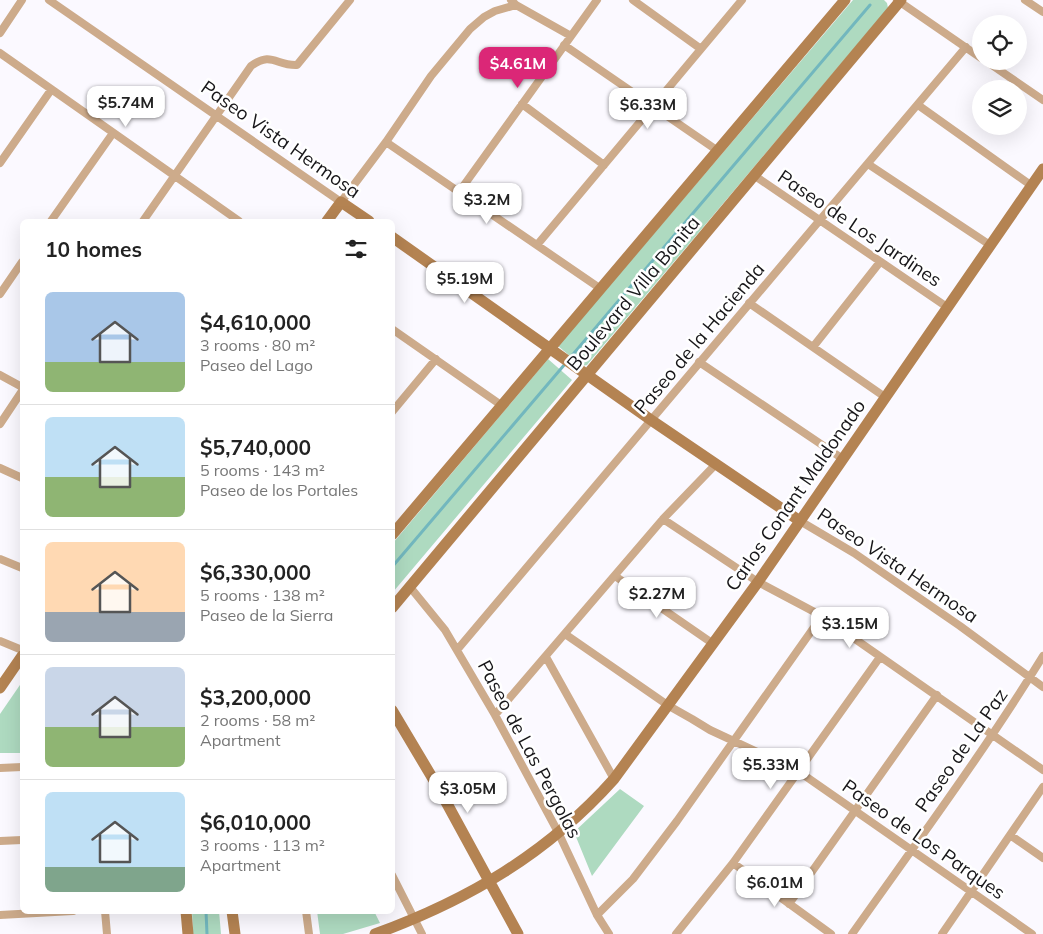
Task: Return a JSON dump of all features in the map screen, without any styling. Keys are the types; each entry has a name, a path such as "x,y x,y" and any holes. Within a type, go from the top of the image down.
{"street":[{"path":"0,32 22,0"},
{"name":"Paseo Vista Hermosa","path":"49,0 366,219"},
{"path":"143,219 251,66 259,60 266,58 290,66 297,65 350,0"},
{"path":"459,192 596,0"},
{"path":"633,0 701,49"},
{"path":"537,245 742,0"},
{"name":"Boulevard Villa Bonita","path":"395,531 501,405 552,349 845,0"},
{"path":"1025,0 1043,12"},
{"path":"899,1 972,51"},
{"name":"Boulevard Villa Bonita","path":"395,604 586,373 755,176 899,1"},
{"path":"328,219 386,142 431,76 470,29 484,17 514,2 571,36"},
{"path":"564,45 718,150"},
{"name":"Paseo de la Hacienda","path":"457,650 966,47"},
{"path":"0,53 175,175 234,219"},
{"path":"999,70 1043,100"},
{"path":"0,163 51,90"},
{"path":"522,104 604,165"},
{"path":"918,104 1032,186"},
{"path":"52,219 113,133"},
{"path":"386,142 601,289"},
{"path":"868,164 990,245"},
{"name":"Carlos Conant Maldonado","path":"375,934 414,920 490,882 523,860 590,806 614,780 758,582 1043,169"},
{"name":"Paseo de Los Jardines","path":"755,176 947,307"},
{"path":"395,239 552,349"},
{"path":"813,347 880,262"},
{"path":"0,294 20,265"},
{"path":"749,303 885,397"},
{"path":"395,330 501,405"},
{"name":"Paseo Vista Hermosa","path":"552,349 651,420 800,521 854,553 960,626 1043,687"},
{"path":"395,408 436,359"},
{"path":"699,362 842,458"},
{"path":"0,375 20,386"},
{"path":"0,424 20,394"},
{"path":"496,715 614,576 716,464"},
{"path":"0,468 20,477"},
{"path":"664,519 758,582 822,616 1043,770"},
{"path":"0,559 20,567"},
{"path":"614,576 712,643"},
{"name":"Paseo de Las Pergolas","path":"410,587 445,630 496,715 558,832 597,915 609,934"},
{"path":"597,915 633,879 677,821 822,616"},
{"name":"Paseo de Los Parques","path":"565,634 669,706 710,730 798,771 1032,934"},
{"path":"0,641 20,649"},
{"name":"Paseo de La Paz","path":"852,934 993,734 1043,656"},
{"path":"546,657 614,780"},
{"path":"676,934 733,863 880,657"},
{"path":"0,688 20,659"},
{"path":"789,904 937,695"},
{"path":"395,715 439,788 518,934"},
{"path":"0,768 20,767"},
{"path":"942,934 1043,787"},
{"path":"1010,835 1043,858"},
{"path":"0,841 20,840"},
{"path":"733,863 831,934"},
{"path":"395,881 422,934"},
{"path":"0,914 20,913"},
{"path":"104,914 107,934"},
{"path":"186,914 188,934"},
{"path":"232,914 235,934"},
{"path":"306,914 309,934"}],"green space":[{"path":"853,0 884,0 888,8 587,365 582,366 558,346"},
{"path":"548,359 572,380 395,590 395,541"},
{"path":"20,685 20,753 0,753 0,714"},
{"path":"620,789 644,806 592,876 574,832"},
{"path":"192,914 219,914 221,934 193,934"},
{"path":"317,914 376,914 380,923 343,934 320,934"}],"waterway":[{"path":"569,359 870,5"},
{"path":"395,563 565,364"},
{"path":"206,914 207,934"}]}
